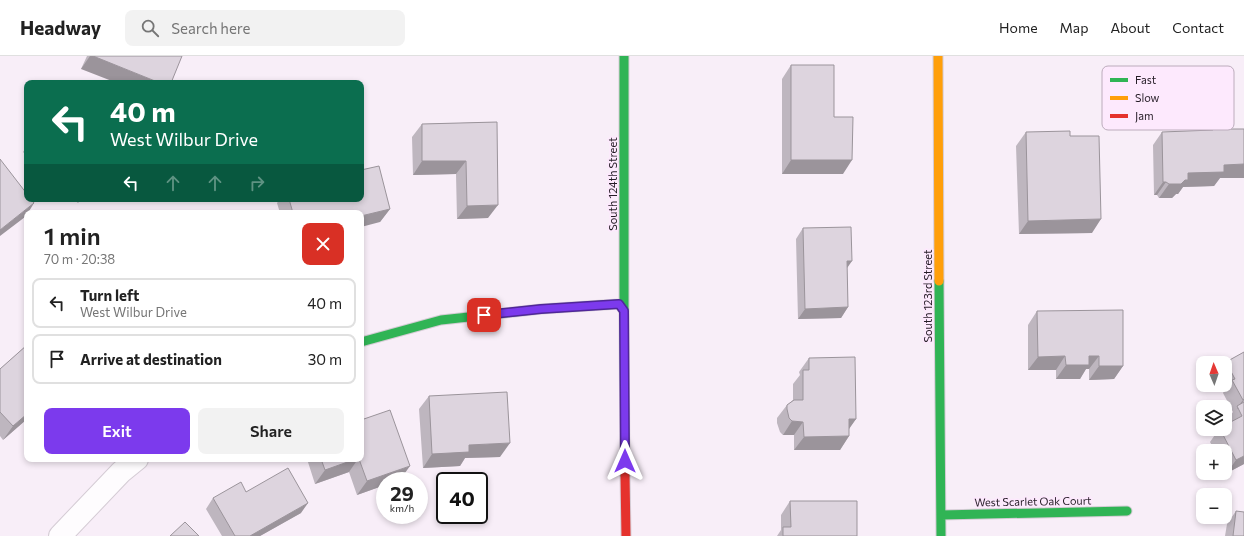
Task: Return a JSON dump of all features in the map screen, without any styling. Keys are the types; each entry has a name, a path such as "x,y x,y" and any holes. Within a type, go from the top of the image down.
{"street":[{"name":"South 124th Street","path":"624,56 621,308 626,536"},
{"name":"South 123rd Street","path":"938,56 940,536"},
{"path":"364,341 441,320 541,309 621,308"},
{"path":"60,536 121,472 133,462"},
{"name":"West Scarlet Oak Court","path":"941,515 1126,511"}],"building":[{"path":"93,56 182,56 172,80 153,80"},
{"path":"791,65 834,65 834,117 853,117 852,160 791,160"},
{"path":"497,122 498,205 467,206 466,161 422,161 422,124"},
{"path":"1244,129 1244,164 1224,165 1224,172 1188,173 1188,180 1185,180 1181,184 1169,184 1163,182 1162,132"},
{"path":"1070,131 1070,136 1099,136 1101,219 1028,221 1026,132"},
{"path":"0,159 24,190 24,202 34,203 0,230"},
{"path":"379,166 390,209 364,215 364,210 292,210 290,202 364,202 364,169"},
{"path":"851,227 852,261 847,261 848,307 805,309 803,228"},
{"path":"1123,310 1123,366 1099,366 1099,356 1089,356 1089,365 1066,365 1065,356 1038,357 1037,311"},
{"path":"24,348 24,417 13,426 0,412 0,369"},
{"path":"1244,352 1243,400 1232,380 1235,379 1232,373 1232,359"},
{"path":"855,357 856,419 849,419 849,436 804,437 803,422 792,421 789,418 787,405 794,400 803,400 803,370 809,370 809,358"},
{"path":"507,392 510,443 469,445 469,452 432,454 429,396"},
{"path":"1244,402 1244,456 1236,460 1232,452 1232,444 1228,444 1224,436 1232,436 1232,421 1242,416 1237,406"},
{"path":"390,410 410,466 393,472 376,472 376,478 367,481 360,462 364,462 364,419"},
{"path":"322,462 348,462 325,470"},
{"path":"288,468 308,503 250,536 235,536 213,498 241,482 246,492"},
{"path":"790,501 857,501 857,536 783,536 783,527 791,527"},
{"path":"1236,511 1244,512 1244,536 1233,536"},
{"path":"185,522 199,536 170,536"}],"traffic: fast":[{"path":"624,56 625,475"},
{"path":"939,281 941,536"},
{"path":"364,341 441,320 541,309 619,304 624,311"},
{"path":"941,515 1127,511"}],"traffic: slow":[{"path":"938,56 939,281"}],"traffic: jam":[{"path":"625,475 626,536"}],"route":[{"path":"484,315 541,309 619,304 624,311 625,461"}]}
